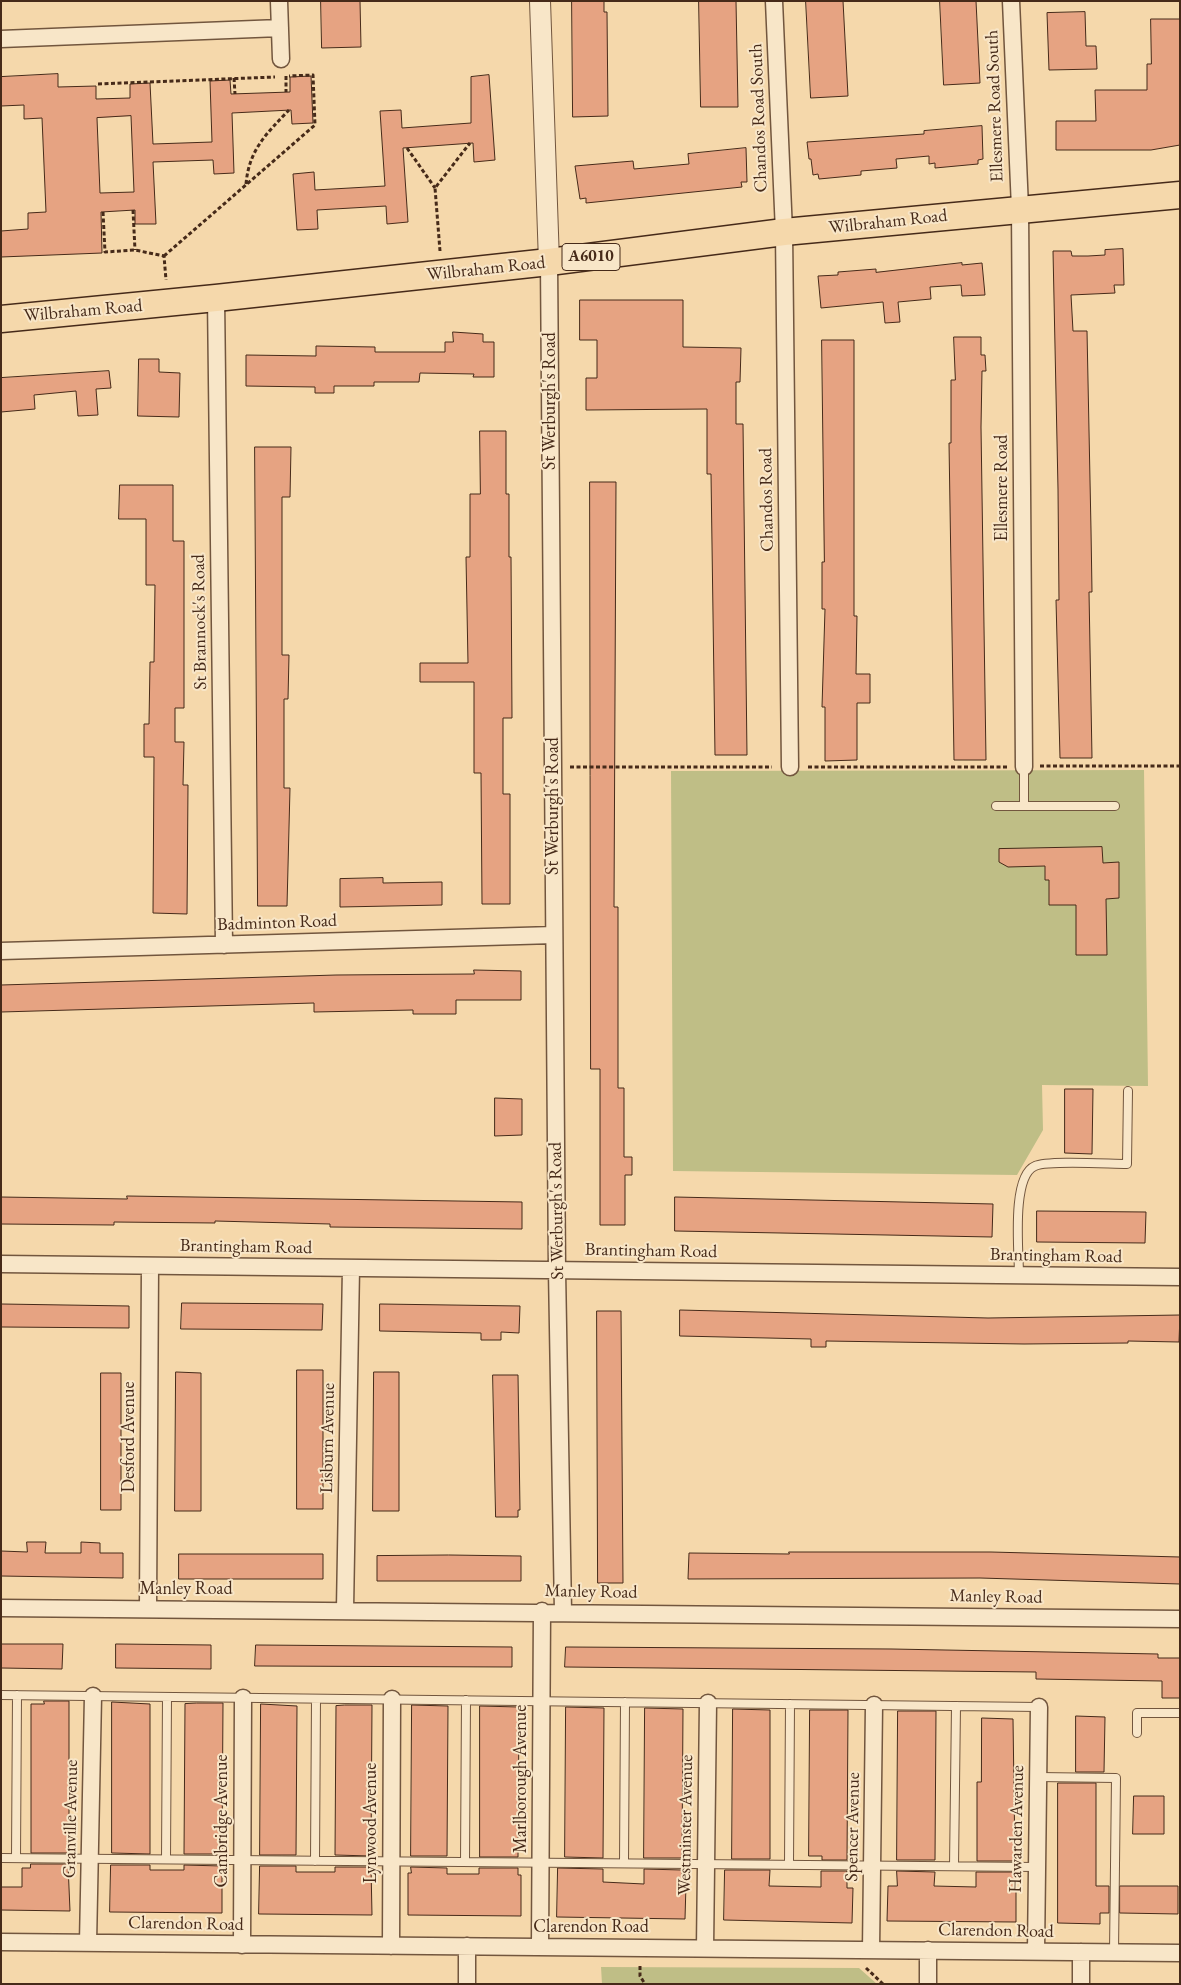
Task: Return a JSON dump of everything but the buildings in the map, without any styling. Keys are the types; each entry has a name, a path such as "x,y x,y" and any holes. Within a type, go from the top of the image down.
{"highway":[{"name":"Wilbraham Road","path":"1,319 442,274 784,232 1020,208 1180,195"}],"street":[{"path":"279,1 281,59"},
{"name":"St Werburgh's Road","path":"540,1 549,262 557,1270 563,1612"},
{"name":"Chandos Road South","path":"774,1 784,232"},
{"name":"Ellesmere Road South","path":"1011,1 1020,208"},
{"path":"1,39 280,28"},
{"name":"Ellesmere Road","path":"1020,208 1024,766"},
{"name":"Chandos Road","path":"784,232 790,767"},
{"name":"St Brannock's Road","path":"216,298 224,945"},
{"name":"Badminton Road","path":"1,951 554,935"},
{"name":"Brantingham Road","path":"1,1264 1180,1277"},
{"name":"Desford Avenue","path":"148,1608 150,1266"},
{"name":"Lisburn Avenue","path":"345,1609 351,1268"},
{"name":"Manley Road","path":"1,1608 345,1609 1180,1619"},
{"name":"Marlborough Avenue","path":"540,1947 542,1611"},
{"name":"Granville Avenue","path":"88,1943 93,1696"},
{"name":"Cambridge Avenue","path":"242,1945 243,1698"},
{"name":"Lynwood Avenue","path":"391,1946 392,1700"},
{"name":"Westminster Avenue","path":"705,1948 708,1703"},
{"name":"Spencer Avenue","path":"871,1950 874,1705"},
{"name":"Hawarden Avenue","path":"1036,1951 1039,1707"},
{"name":"Clarendon Road","path":"1,1942 1180,1952"},
{"path":"467,1984 468,1946"},
{"path":"928,1950 928,1984"},
{"path":"1081,1952 1081,1984"}],"lane":[{"path":"1024,766 1024,806"},
{"path":"996,806 1115,806"},
{"path":"1019,1275 1019,1193 1024,1176 1029,1170 1043,1164 1127,1164 1128,1091"},
{"path":"1,1695 1039,1707"},
{"path":"16,1858 17,1695"},
{"path":"166,1860 167,1697"},
{"path":"315,1861 316,1698"},
{"path":"465,1862 466,1700"},
{"path":"624,1863 625,1702"},
{"path":"789,1864 790,1704"},
{"path":"954,1866 956,1706"},
{"path":"1137,1732 1137,1713 1180,1713"},
{"path":"1038,1777 1116,1778 1114,1952"},
{"path":"1,1858 1037,1866"}],"path":[{"path":"98,84 313,75 315,124 164,256"},
{"path":"286,76 286,92"},
{"path":"234,78 235,94"},
{"path":"246,184 248,166 255,149 289,110"},
{"path":"435,188 470,144"},
{"path":"407,148 435,188 442,274"},
{"path":"133,210 135,250"},
{"path":"103,212 105,252 135,250 164,256"},
{"path":"164,256 168,303"},
{"path":"553,767 1180,766"},
{"path":"640,1976 640,1984"}],"shaded area":[{"path":"1144,770 1148,1086 1042,1085 1043,1130 1017,1175 673,1171 671,771"},
{"path":"601,1967 859,1968 877,1984 602,1984"}]}
